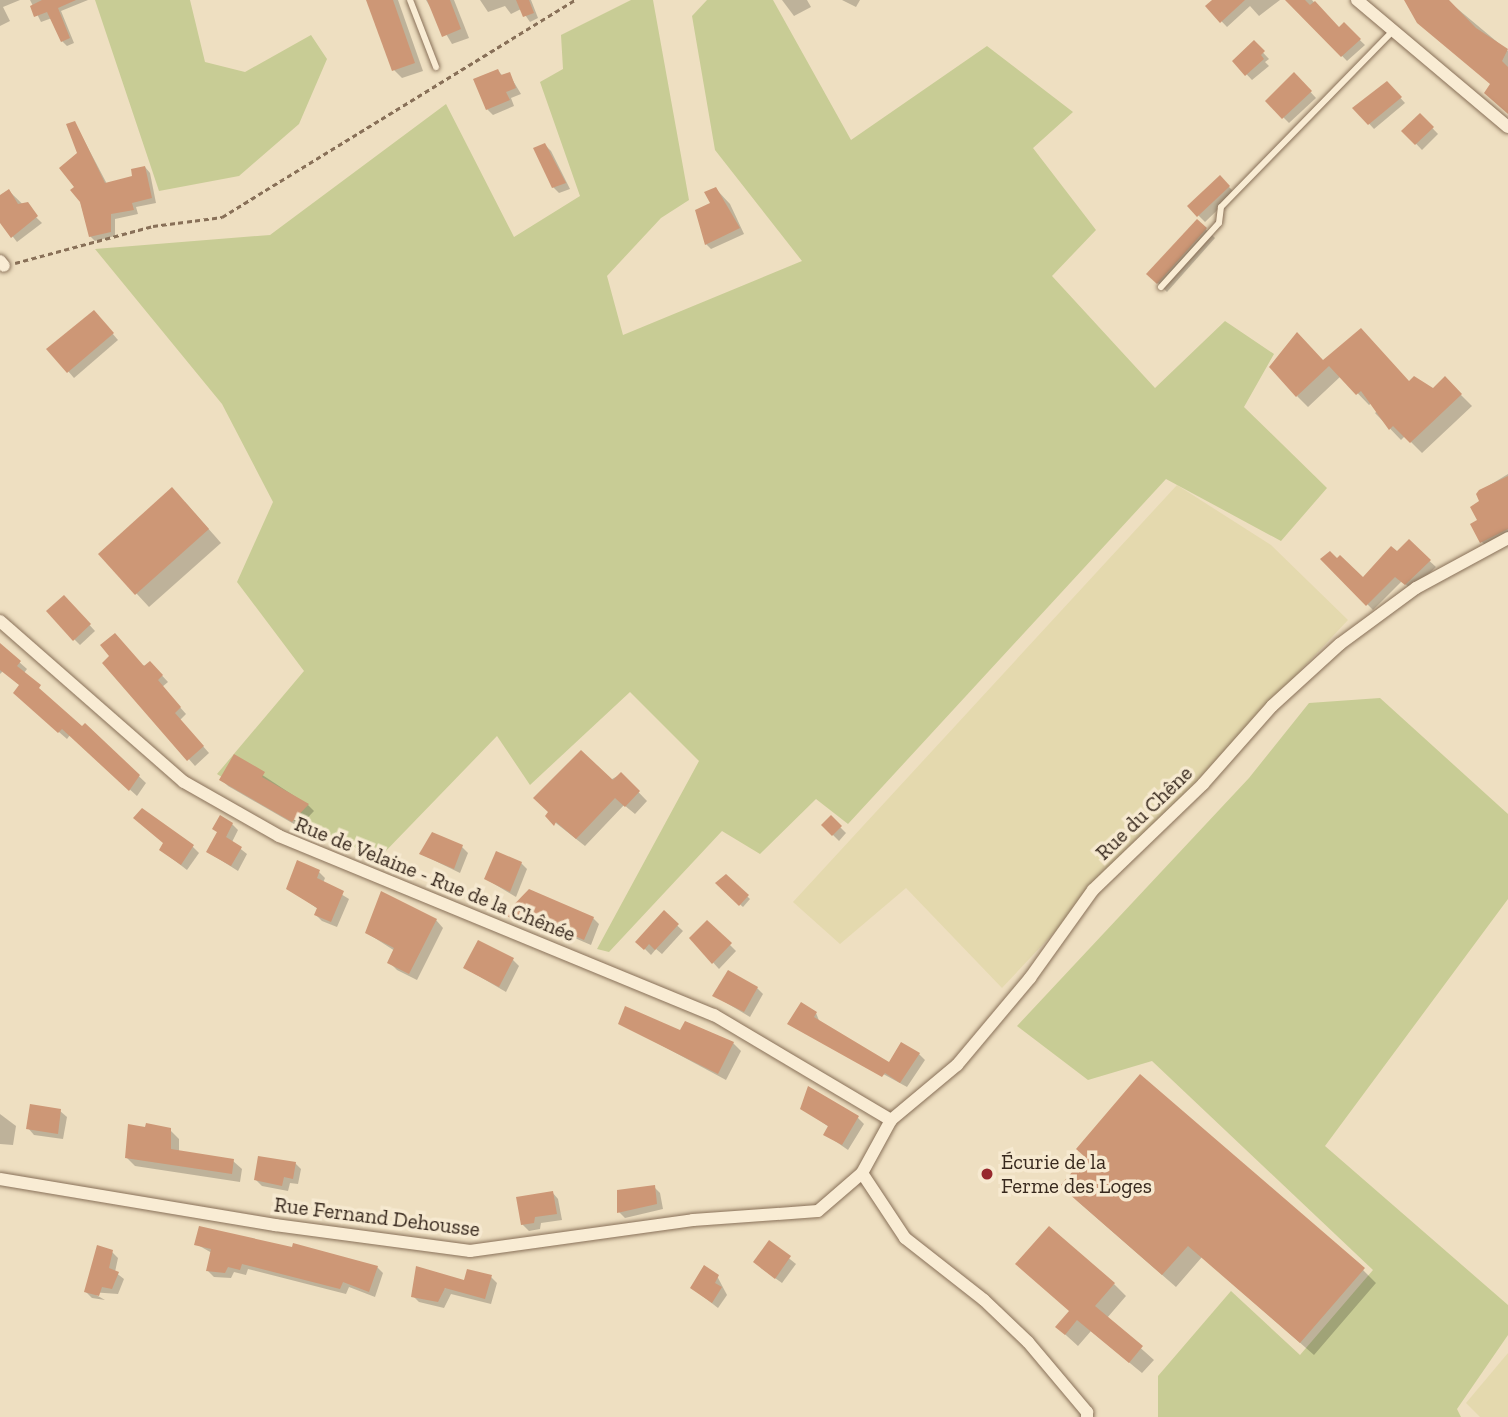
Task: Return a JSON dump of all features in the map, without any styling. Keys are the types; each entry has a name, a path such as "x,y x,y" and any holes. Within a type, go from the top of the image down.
{"street":[{"path":"1357,0 1391,33 1508,127"},
{"name":"Rue du Chêne","path":"862,1173 891,1120 957,1065 1030,978 1093,890 1203,784 1272,706 1340,644 1416,588 1508,538"},
{"name":"Rue de Velaine - Rue de la Chênée","path":"0,621 184,782 267,829 714,1015 891,1120"},
{"path":"862,1173 905,1238 984,1300 1028,1342 1087,1412 1087,1417"},
{"name":"Rue Fernand Dehousse","path":"0,1179 275,1225 470,1251 693,1220 818,1211 862,1173"}],"lane":[{"path":"410,0 436,67"},
{"path":"1161,287 1219,223 1221,207 1391,33"}],"path":[{"path":"2,263 153,226 222,217 575,0"}],"shaded area":[{"path":"1177,485 1271,545 1348,620 1002,988 906,888 840,944 793,902"},
{"path":"1508,1353 1508,1417 1480,1417 1466,1403"}],"green space":[{"path":"95,0 190,0 205,62 245,72 311,35 327,59 299,124 239,176 159,191"},
{"path":"631,0 653,0 689,200 661,218 607,276 623,335 802,261 715,150 692,16 707,0 773,0 851,140 987,46 1073,112 1033,148 1096,230 1052,276 1155,388 1225,321 1274,354 1244,407 1327,488 1281,541 1166,479 848,824 816,799 760,854 722,831 609,952 597,949 699,761 630,692 530,785 497,736 379,858 288,818 217,774 304,671 237,582 273,502 222,404 95,249 270,235 446,104 514,237 580,196 540,82 563,69 561,35"},
{"path":"1380,698 1508,814 1508,899 1325,1146 1508,1305 1508,1335 1457,1409 1461,1417 1158,1417 1158,1376 1231,1291 1300,1355 1373,1270 1152,1061 1088,1080 1017,1026 1249,778 1309,703"}],"building":[{"path":"42,0 76,0 58,8 70,38 61,42 47,12 34,17 30,6"},
{"path":"366,0 393,0 415,63 392,71"},
{"path":"427,0 450,0 461,29 442,37"},
{"path":"516,0 529,0 534,13 523,17"},
{"path":"1212,0 1245,0 1220,23 1205,6"},
{"path":"1285,0 1305,0 1310,5 1315,1 1339,27 1344,22 1361,39 1341,57"},
{"path":"1404,0 1449,0 1476,28 1508,49 1502,61 1508,67 1508,114 1484,93 1490,84 1417,23"},
{"path":"1254,40 1265,51 1261,55 1264,59 1245,76 1232,61"},
{"path":"498,69 501,75 510,72 516,88 506,92 510,100 486,110 473,79"},
{"path":"1294,72 1312,91 1282,119 1265,101"},
{"path":"1387,81 1402,97 1368,125 1352,108"},
{"path":"1420,113 1434,127 1415,145 1401,131"},
{"path":"75,121 105,183 132,176 131,169 145,166 152,198 132,203 134,210 111,214 111,232 89,237 80,202 70,190 74,187 59,168 77,153 66,124"},
{"path":"545,143 566,183 552,188 533,148"},
{"path":"1220,175 1230,186 1197,217 1187,206"},
{"path":"716,187 740,228 705,245 695,210 710,203 704,192"},
{"path":"9,189 18,204 28,202 38,216 11,238 0,223 0,195"},
{"path":"1197,219 1207,228 1157,284 1146,274"},
{"path":"94,310 114,333 67,373 46,349"},
{"path":"1361,328 1409,381 1414,376 1433,388 1445,376 1462,394 1410,443 1393,426 1389,430 1361,391 1356,395 1329,366 1296,397 1269,367 1297,332 1323,360"},
{"path":"1508,476 1508,529 1480,543 1470,524 1477,520 1470,507 1479,501 1476,494 1479,490"},
{"path":"172,487 209,529 135,595 98,554"},
{"path":"1409,539 1431,560 1405,585 1395,577 1366,606 1320,559 1330,551 1337,558 1340,555 1363,577 1391,546 1397,551"},
{"path":"64,595 91,624 73,641 46,611"},
{"path":"115,633 144,666 150,661 163,675 158,680 181,707 175,713 204,746 187,761 102,663 109,656 100,645"},
{"path":"0,643 21,661 17,666 41,685 39,688 82,726 85,723 140,775 129,791 62,729 58,733 13,693 19,685 0,670"},
{"path":"581,750 613,780 621,772 640,791 625,807 615,798 576,839 556,822 554,826 545,816 548,812 533,798"},
{"path":"234,754 265,772 262,777 309,804 292,822 219,780"},
{"path":"142,808 194,845 181,865 159,850 163,843 133,818"},
{"path":"220,815 233,823 226,837 242,847 231,866 206,852 217,832 212,829"},
{"path":"831,815 842,826 832,836 821,825"},
{"path":"432,832 463,845 454,869 419,854"},
{"path":"496,851 522,862 510,892 484,879"},
{"path":"297,860 320,870 317,878 344,891 331,922 314,915 317,908 286,889"},
{"path":"726,874 749,895 739,906 715,883"},
{"path":"529,889 594,917 584,940 543,922 540,930 504,915"},
{"path":"381,891 437,919 409,974 387,963 394,948 365,933"},
{"path":"664,910 679,924 655,950 649,944 644,950 635,942"},
{"path":"707,920 732,943 712,964 689,938"},
{"path":"478,940 514,958 499,987 463,968"},
{"path":"728,970 758,987 744,1012 712,996"},
{"path":"801,1002 817,1012 814,1017 889,1062 901,1042 920,1053 900,1083 885,1073 882,1077 787,1024"},
{"path":"625,1006 680,1030 685,1021 734,1042 718,1074 618,1024"},
{"path":"1140,1074 1365,1268 1300,1343 1188,1246 1162,1275 1060,1186 1085,1157 1076,1149"},
{"path":"808,1086 859,1116 842,1145 823,1135 828,1126 800,1109"},
{"path":"30,1104 61,1109 58,1134 26,1129"},
{"path":"146,1123 171,1128 171,1149 234,1159 232,1174 125,1158 128,1124 145,1127"},
{"path":"258,1156 296,1162 293,1179 284,1177 282,1186 254,1180"},
{"path":"655,1185 657,1204 617,1213 617,1190"},
{"path":"553,1191 557,1214 535,1217 534,1223 521,1225 516,1197"},
{"path":"199,1226 292,1247 293,1243 378,1266 369,1292 343,1282 340,1289 242,1264 240,1270 228,1267 225,1273 206,1271 211,1249 194,1245"},
{"path":"1049,1226 1115,1283 1095,1306 1143,1346 1129,1363 1077,1320 1065,1335 1055,1327 1069,1311 1015,1264"},
{"path":"769,1240 791,1256 775,1279 753,1262"},
{"path":"97,1245 113,1250 109,1268 119,1272 112,1289 102,1287 99,1296 84,1292"},
{"path":"704,1265 719,1275 715,1283 722,1287 712,1303 690,1288"},
{"path":"416,1266 464,1280 467,1269 492,1275 485,1299 445,1288 438,1302 411,1297"}],"place":[{"name":"Écurie de la Ferme des Loges","path":"987,1174"}]}
